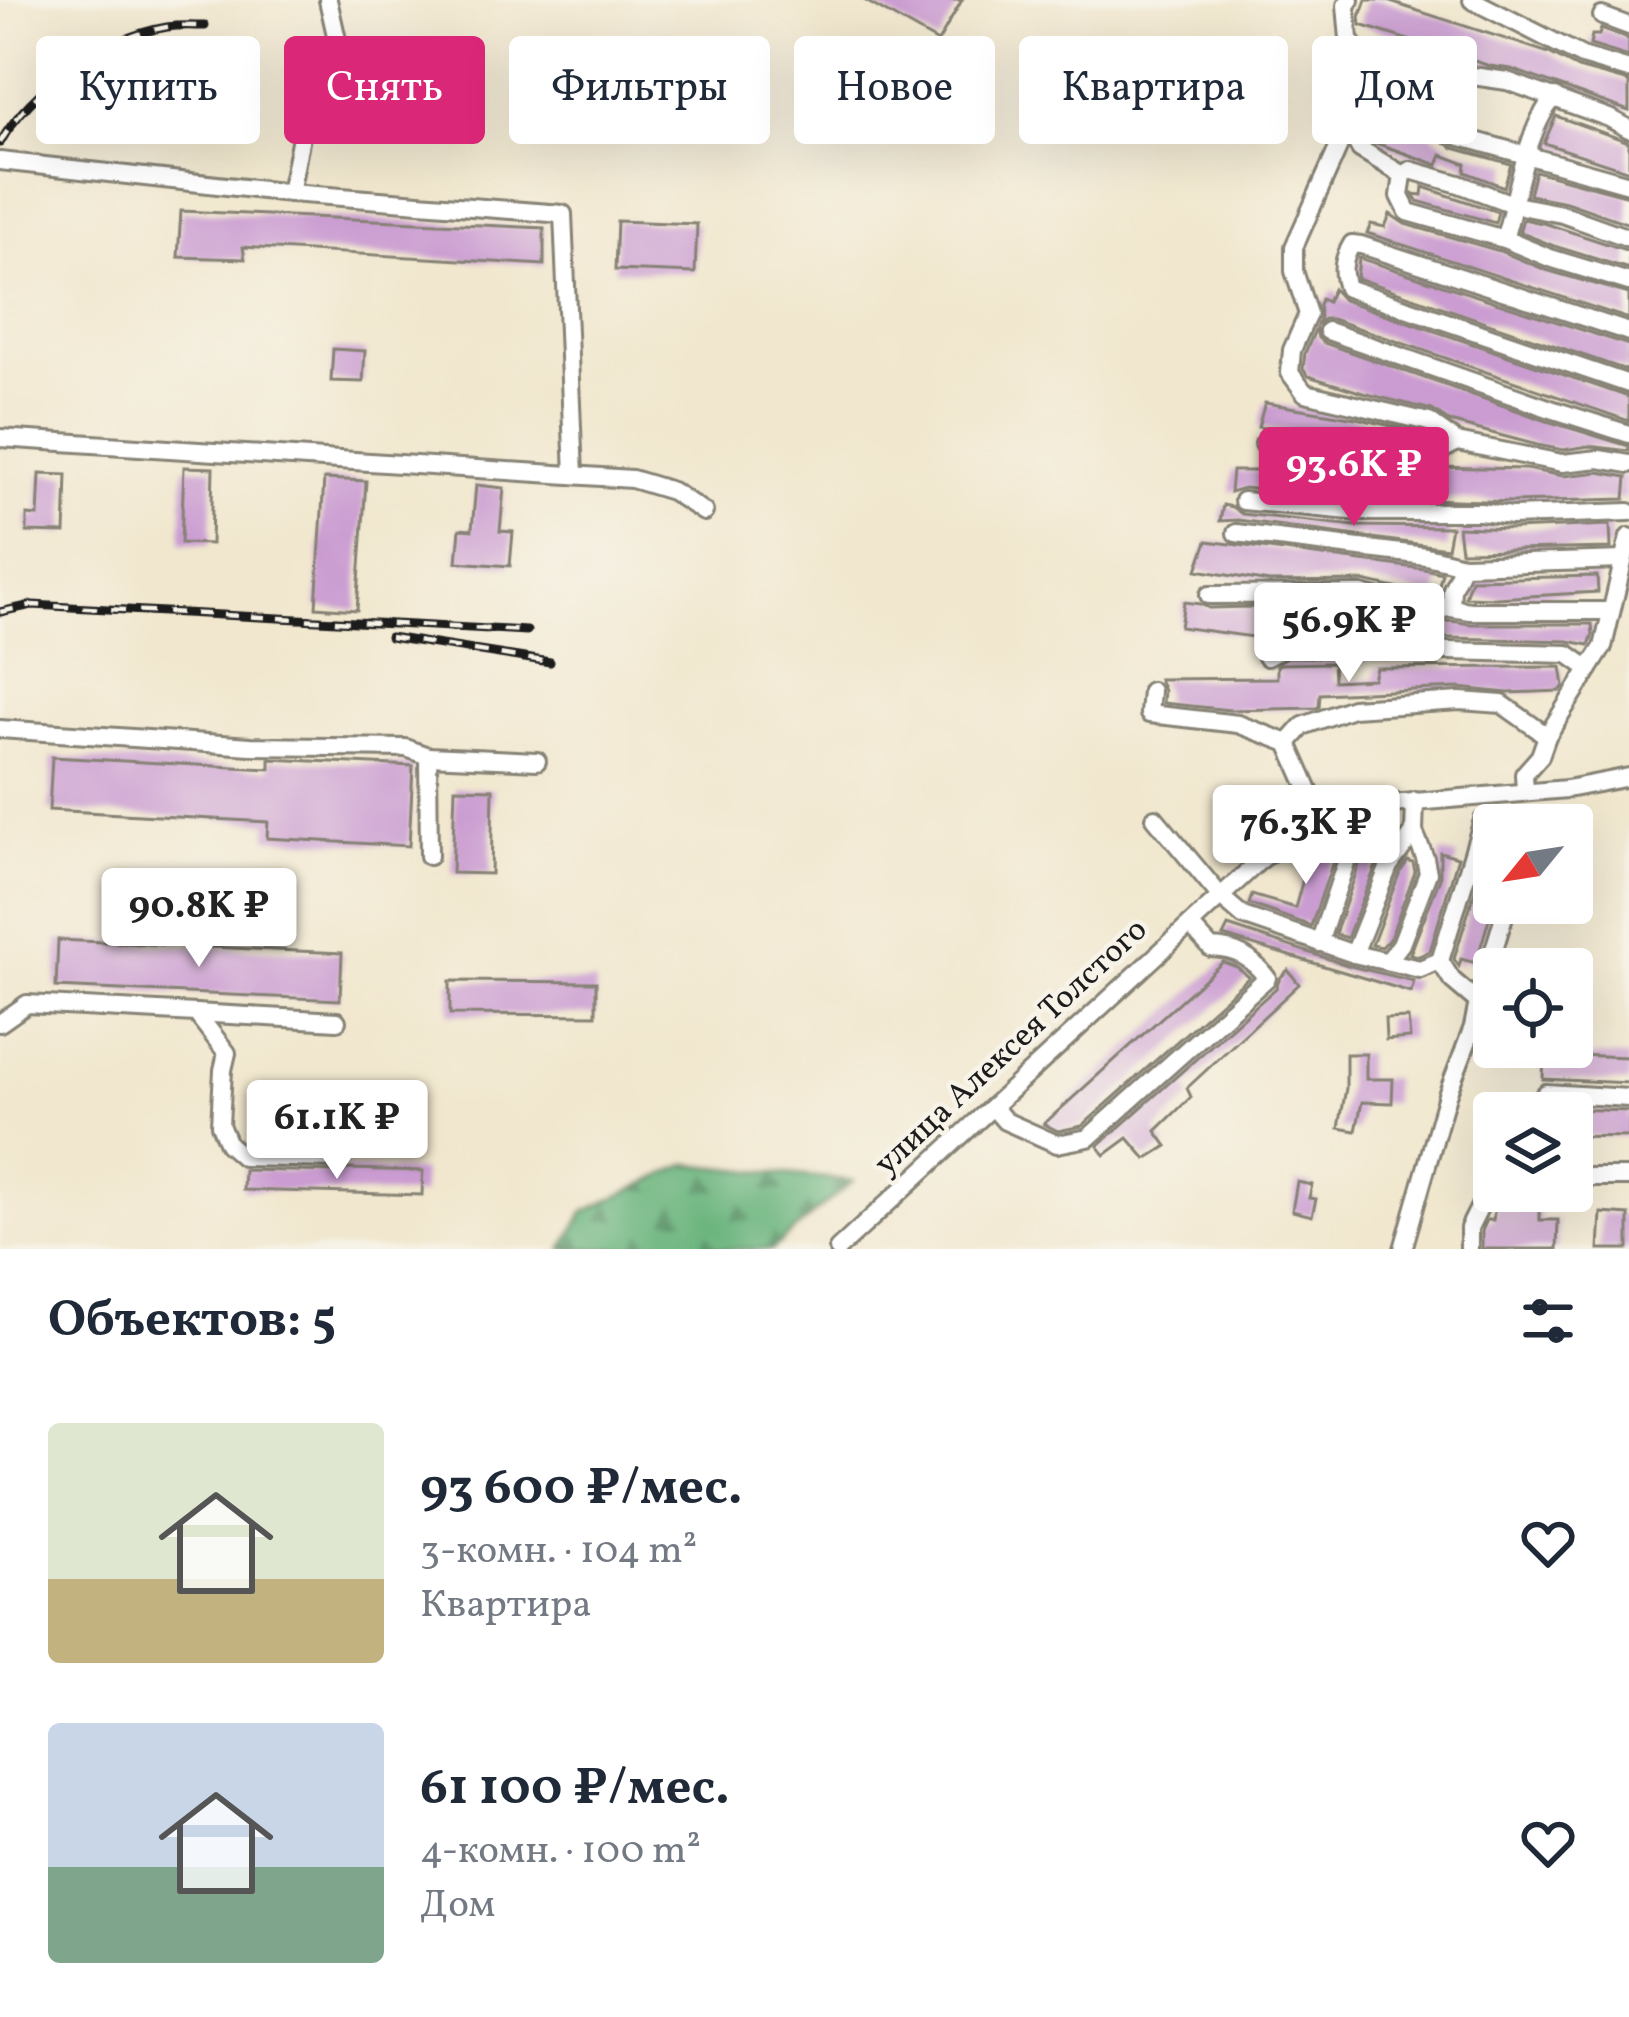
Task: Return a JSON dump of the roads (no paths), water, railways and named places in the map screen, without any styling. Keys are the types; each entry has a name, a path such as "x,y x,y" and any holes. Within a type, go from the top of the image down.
{"street":[{"path":"290,193 305,116 335,81 338,44 328,0"},
{"path":"1348,36 1346,5 1350,0"},
{"path":"1472,0 1582,56 1629,70"},
{"path":"1602,16 1629,26"},
{"path":"1477,77 1507,81 1629,129"},
{"path":"1504,239 1533,132 1555,98"},
{"path":"1477,141 1629,184"},
{"path":"1340,144 1294,247 1294,271 1308,314 1292,350 1290,373 1305,393 1429,422 1457,442 1562,463 1599,459 1629,464"},
{"path":"1357,144 1403,175"},
{"path":"0,161 290,193 563,214 574,475"},
{"path":"1629,238 1409,170 1403,175 1400,196 1408,212 1629,282"},
{"path":"1629,332 1361,245 1352,244 1344,256 1342,275 1347,288 1629,384"},
{"path":"1328,331 1629,434"},
{"path":"0,438 632,479 672,491 704,512"},
{"path":"1264,444 1401,459 1435,454 1457,442"},
{"path":"1243,501 1361,512 1512,516 1629,512"},
{"path":"1236,533 1426,556 1463,565 1623,560"},
{"path":"1525,792 1524,774 1540,756 1547,736 1603,646 1629,538"},
{"path":"1450,608 1463,565"},
{"path":"1209,596 1362,594 1424,611 1611,610"},
{"path":"1267,657 1286,647 1568,654 1589,669"},
{"path":"1151,691 1149,714 1238,724 1288,743 1321,818"},
{"path":"1288,743 1303,726 1352,708 1460,701 1502,704 1547,736"},
{"path":"0,729 251,746 406,748 428,756 537,761"},
{"path":"428,756 428,856"},
{"name":"улица Алексея Толстого","path":"838,1249 1221,897 1283,842 1321,818 1345,808 1568,790 1629,776"},
{"path":"1491,804 1492,796"},
{"path":"1388,961 1401,944 1428,873 1414,832 1415,801"},
{"path":"1319,943 1365,806"},
{"path":"1155,818 1221,897 1243,916 1354,954 1420,969 1440,961 1473,870"},
{"path":"1354,954 1389,866 1414,832"},
{"path":"993,1107 1005,1120 1057,1144 1088,1138 1267,977 1234,949 1211,948 1190,925"},
{"path":"1440,961 1452,980 1473,998"},
{"path":"0,1023 27,1004 338,1021"},
{"path":"196,1013 226,1053 220,1125 228,1144 243,1156 338,1159"},
{"path":"1403,1249 1447,1095 1473,1027"},
{"path":"1593,1096 1629,1098"},
{"path":"1593,1178 1629,1177"},
{"path":"1469,1249 1469,1228 1476,1212"}],"railway":[{"path":"0,143 50,85 95,54 144,33 172,26 205,26"},
{"path":"0,612 32,605 527,631"},
{"path":"390,637 550,662"}]}
